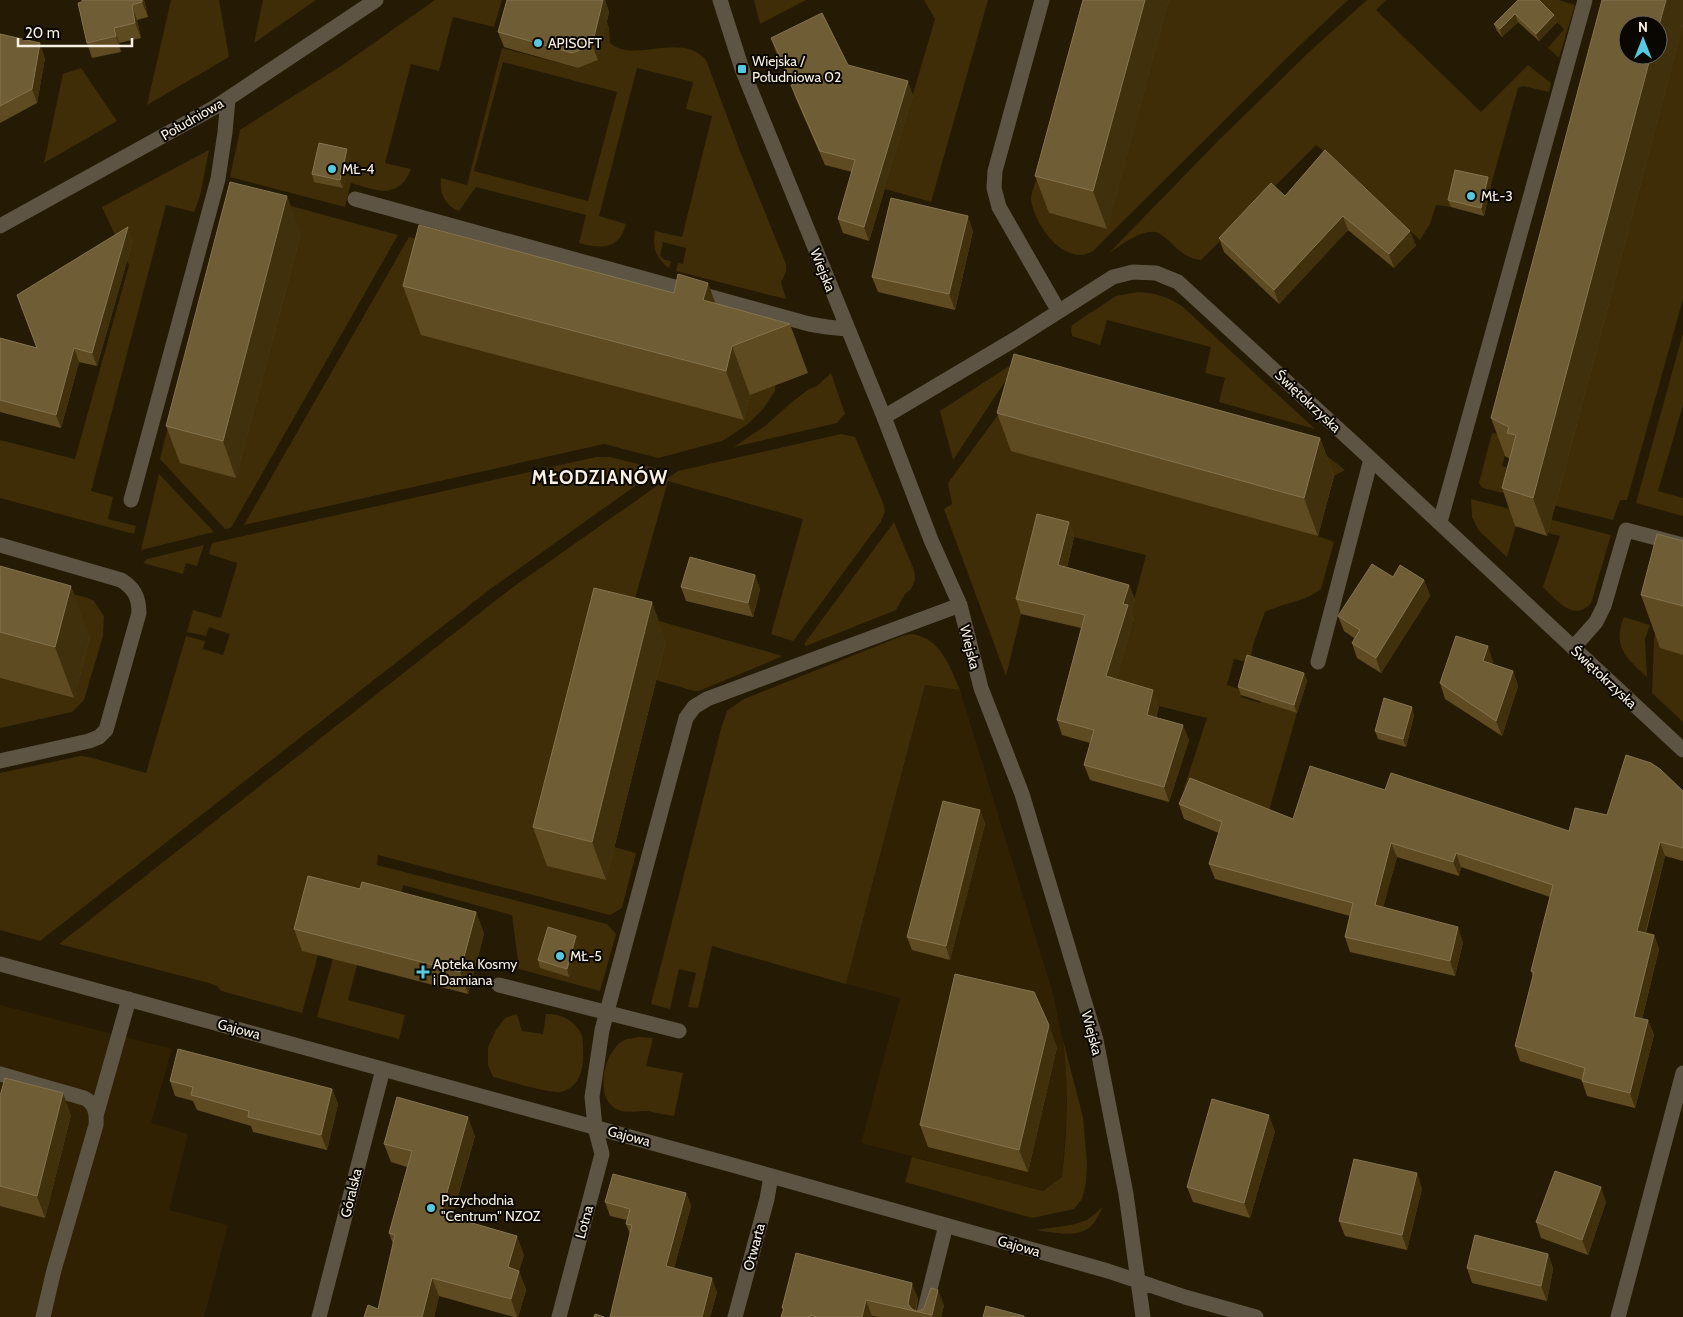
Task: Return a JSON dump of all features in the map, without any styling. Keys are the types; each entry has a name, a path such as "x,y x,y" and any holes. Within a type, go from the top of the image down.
{"street":[{"name":"Południowa","path":"0,226 228,99 376,0"},
{"name":"Wiejska","path":"720,0 742,69 884,417 931,540 960,605 981,688 1022,794 1096,1040 1126,1194 1143,1317"},
{"path":"1042,0 994,171 994,188 998,207 1058,310"},
{"path":"1440,522 1585,0"},
{"path":"131,500 218,179 228,99"},
{"path":"355,199 809,324 847,329"},
{"name":"Świętokrzyska","path":"884,417 1017,338 1058,310 1114,276 1132,272 1156,273 1178,282 1440,522 1683,750"},
{"path":"1318,662 1371,459"},
{"path":"1573,648 1596,622 1604,606 1626,530 1683,545"},
{"path":"0,545 121,580 130,585 136,594 139,602 139,613 106,730 99,737 88,741 0,760"},
{"name":"Lotna","path":"559,1317 602,1154 595,1127 592,1097 599,1047 686,718 694,707 707,698 960,605"},
{"name":"Gajowa","path":"0,964 946,1225 1256,1317"},
{"path":"499,985 679,1031"},
{"path":"96,1116 129,999"},
{"name":"Góralska","path":"319,1317 383,1069"},
{"path":"1618,1317 1683,1073"},
{"path":"0,1074 84,1098 90,1101 96,1116 96,1125 54,1270 43,1317"},
{"name":"Otwarta","path":"734,1317 767,1199 771,1176"},
{"path":"923,1317 946,1225"}],"shaded area":[{"path":"171,0 219,0 229,57 147,105"},
{"path":"263,0 316,0 254,43"},
{"path":"435,0 502,0 494,27 453,17 439,71 411,64 385,163 411,169 400,186 386,191 351,183 345,207 230,177 240,130 344,64"},
{"path":"754,0 806,0 760,24"},
{"path":"924,0 988,0 931,202 885,189 935,19"},
{"path":"1169,0 1348,0 1297,48 1093,251 1082,255 1072,254 1062,249 1053,241 1038,220 1031,199 1035,183 1036,181 1056,186 1049,213 1107,229"},
{"path":"1367,0 1386,0 1376,10 1481,112 1528,65 1551,83 1549,92 1523,86 1518,88 1491,185 1458,178 1451,207 1436,205 1430,224 1420,240 1316,145 1201,260 1187,256 1163,236 1152,232 1132,238 1108,254 1218,141 1308,53"},
{"path":"1534,0 1559,0 1575,5 1559,58 1548,48 1564,29"},
{"path":"607,22 610,43 620,49 684,48 696,52 706,60 740,151 786,264 786,272 781,282 786,299 676,271 678,263 683,264 686,248 663,242 660,256 665,260 671,261 669,268 658,257 654,242 655,231 682,237 712,116 686,109 693,82 637,68 599,216 626,224 623,233 614,243 608,246 595,246 579,243 586,215 476,187 459,211 450,206 442,194 441,178 467,185 502,48 578,68 598,60","holes":["503,62 617,92 588,201 474,171"]},
{"path":"1683,25 1683,299 1627,500 1620,500 1613,520 1483,488 1479,483 1492,433 1510,437 1502,466 1561,481"},
{"path":"81,68 117,121 44,163 63,74"},
{"path":"209,150 200,196 194,212 166,205 91,491 113,497 108,519 136,526 134,534 0,498 0,440 75,459 129,265 102,207"},
{"path":"232,190 398,235 231,528 225,529 160,459 170,419 236,478 300,234"},
{"path":"409,237 485,257 759,360 776,368 775,391 763,409 747,425 722,441 666,456 658,458 604,444 244,525"},
{"path":"1138,292 1162,296 1183,307 1315,429 1219,402 1225,378 1205,373 1211,347 1107,320 1100,345 1072,336 1072,325 1116,296"},
{"path":"1683,333 1683,405 1658,491 1683,498 1683,516 1636,503"},
{"path":"1020,359 953,460 940,411"},
{"path":"1030,371 1308,441 1345,470 1334,476 1318,536 1334,542 1321,589 1301,600 1265,612 1253,645 1250,663 1234,659 1227,685 1242,690 1241,697 1260,703 1262,698 1297,713 1266,821 1184,788 1207,718 1159,706 1114,684 1134,621 1129,619 1146,555 1042,529 1006,676 944,509 952,504 948,483"},
{"path":"831,373 845,414 837,423 734,447 766,425 792,402 809,389 817,386"},
{"path":"841,434 855,437 885,512 880,523 793,641 771,634 803,519 668,481 631,613 783,656 699,691 656,680 614,847 636,853 622,908 610,915 378,855 377,865 607,924 616,934 600,991 519,969 512,915 403,885 397,911 318,955 302,1013 221,991 217,986 209,983 59,944 509,590 678,471"},
{"path":"596,457 610,457 659,469 489,590 40,941 0,930 0,773 80,756 146,773 186,636 205,641 203,649 223,655 230,634 209,627 206,636 187,632 193,610 221,618 236,568 237,563 209,554 212,543"},
{"path":"159,474 214,532 141,550"},
{"path":"1471,499 1611,535 1591,603 1585,609 1572,610 1559,603 1543,587 1560,536 1516,525 1507,557 1479,531 1472,517"},
{"path":"894,522 914,570 915,580 911,589 905,594 896,610 806,646 804,644"},
{"path":"204,545 197,566 186,563 183,574 143,563 147,559"},
{"path":"1676,568 1660,648 1683,654 1683,722 1652,693 1654,639"},
{"path":"54,589 94,601 104,616 103,636 84,700 72,712 0,728 0,678 74,698"},
{"path":"1624,617 1650,625 1645,639 1647,677 1627,657 1620,644 1621,627"},
{"path":"913,634 923,637 938,648 948,663 960,690 925,685 846,984 712,946 698,1008 688,1007 696,973 679,969 670,1009 651,1004 727,711 744,699 902,636"},
{"path":"925,685 960,690 1054,997 1066,1058 1066,1121 1062,1177 1043,1191 861,1143 900,998 846,984"},
{"path":"333,958 357,965 348,1000 405,1015 399,1039 317,1017"},
{"path":"0,1005 172,1049 151,1123 188,1134 169,1210 228,1225 204,1317 0,1317"},
{"path":"517,1014 522,1031 543,1034 546,1014 566,1018 575,1025 583,1039 583,1063 580,1076 573,1086 567,1090 555,1092 493,1077 488,1065 488,1047 496,1030 505,1018"},
{"path":"639,1037 653,1038 646,1066 683,1073 674,1116 648,1111 629,1112 620,1110 611,1105 606,1098 603,1079 608,1059 620,1043 627,1039"},
{"path":"1063,1040 1083,1117 1087,1164 1086,1183 1082,1199 1074,1209 1032,1218 905,1182 912,1157 1043,1191 1062,1177 1067,1108"},
{"path":"1103,1207 1093,1224 1081,1232 1066,1234 1036,1230 1071,1225 1087,1220"}],"building":[{"path":"82,0 142,0 142,2 132,5 135,23 114,28 116,36 87,43 78,3 82,2"},
{"path":"507,0 603,0 592,45 572,53 498,32"},
{"path":"1083,0 1145,0 1093,191 1035,176"},
{"path":"1518,0 1539,0 1554,15 1536,34 1515,14 1500,29 1494,24"},
{"path":"1602,0 1666,0 1662,15 1618,15 1618,65 1648,65 1533,498 1502,488 1516,435 1507,433 1509,427 1491,418"},
{"path":"822,13 848,65 908,81 864,227 838,219 855,160 820,151 791,85 794,84 771,38"},
{"path":"0,34 40,43 32,89 0,106"},
{"name":"MŁ-4","path":"319,143 347,149 340,180 312,174"},
{"path":"1325,150 1410,231 1389,254 1343,216 1274,290 1219,238 1271,183 1285,196"},
{"name":"MŁ-3","path":"1455,170 1488,177 1481,208 1448,200"},
{"path":"230,182 287,196 223,441 166,426"},
{"path":"891,198 968,216 949,294 872,277"},
{"path":"419,225 674,293 678,274 708,283 703,300 790,324 732,346 726,371 403,286"},
{"path":"128,227 92,353 74,348 56,415 0,400 0,338 37,348 17,295"},
{"path":"1014,354 1320,438 1304,498 997,413"},
{"path":"1037,514 1069,522 1058,565 1129,585 1123,604 1128,605 1106,676 1153,690 1147,715 1183,725 1164,787 1084,765 1094,730 1057,720 1085,615 1016,599"},
{"path":"1657,534 1683,541 1683,606 1641,595"},
{"path":"690,557 755,575 748,603 681,587"},
{"path":"1372,564 1393,577 1400,565 1424,580 1376,658 1352,643 1360,630 1338,616"},
{"path":"0,566 71,586 55,647 0,632"},
{"path":"594,588 652,602 592,842 533,827"},
{"path":"1456,636 1488,646 1483,661 1513,671 1496,721 1440,683"},
{"path":"1247,655 1304,673 1294,705 1238,687"},
{"path":"1384,698 1412,707 1403,739 1375,731"},
{"path":"1626,755 1651,763 1683,791 1683,848 1660,842 1637,931 1654,935 1634,1017 1648,1020 1630,1093 1582,1081 1585,1068 1515,1046 1534,972 1531,971 1553,885 1456,853 1453,862 1391,843 1375,905 1458,927 1450,961 1345,937 1353,903 1209,864 1222,822 1179,804 1190,778 1293,819 1310,766 1385,790 1391,773 1569,831 1575,808 1607,815"},
{"path":"943,801 980,810 946,946 907,937"},
{"path":"308,876 360,889 362,882 476,912 460,972 294,929"},
{"name":"MŁ-5","path":"548,927 576,936 567,969 538,960"},
{"path":"955,974 1034,992 1049,1025 1019,1150 920,1125"},
{"path":"178,1049 332,1089 321,1135 248,1117 249,1111 191,1095 193,1087 170,1081"},
{"path":"5,1078 63,1093 37,1196 0,1186 0,1096"},
{"path":"397,1097 468,1117 441,1214 517,1236 508,1267 519,1271 511,1299 432,1278 422,1317 364,1317 368,1305 378,1309 395,1235 389,1233 412,1151 384,1144"},
{"path":"1212,1099 1269,1115 1244,1203 1187,1187"},
{"path":"1354,1159 1417,1173 1402,1235 1339,1221"},
{"path":"1555,1171 1601,1187 1582,1240 1536,1222"},
{"path":"613,1174 686,1193 666,1266 712,1278 702,1317 610,1317 632,1225 626,1224 630,1209 605,1202"},
{"path":"1475,1235 1548,1254 1541,1286 1467,1268"},
{"path":"796,1253 912,1283 908,1304 915,1311 920,1311 924,1308 931,1288 938,1290 932,1315 866,1300 862,1317 817,1317 810,1315 810,1317 781,1317"},
{"path":"986,1306 1024,1316 1024,1317 983,1317"}],"place":[{"name":"APISOFT","path":"538,43"},
{"name":"Wiejska / Południowa 02","path":"742,69"},
{"name":"MŁ-4","path":"332,169"},
{"name":"MŁ-3","path":"1471,196"},
{"name":"MŁ-5","path":"560,956"},
{"name":"Apteka Kosmy i Damiana","path":"423,972"},
{"name":"Przychodnia \"Centrum\" NZOZ","path":"431,1208"}],"district":[{"name":"MŁODZIANÓW","path":"600,477"}]}
